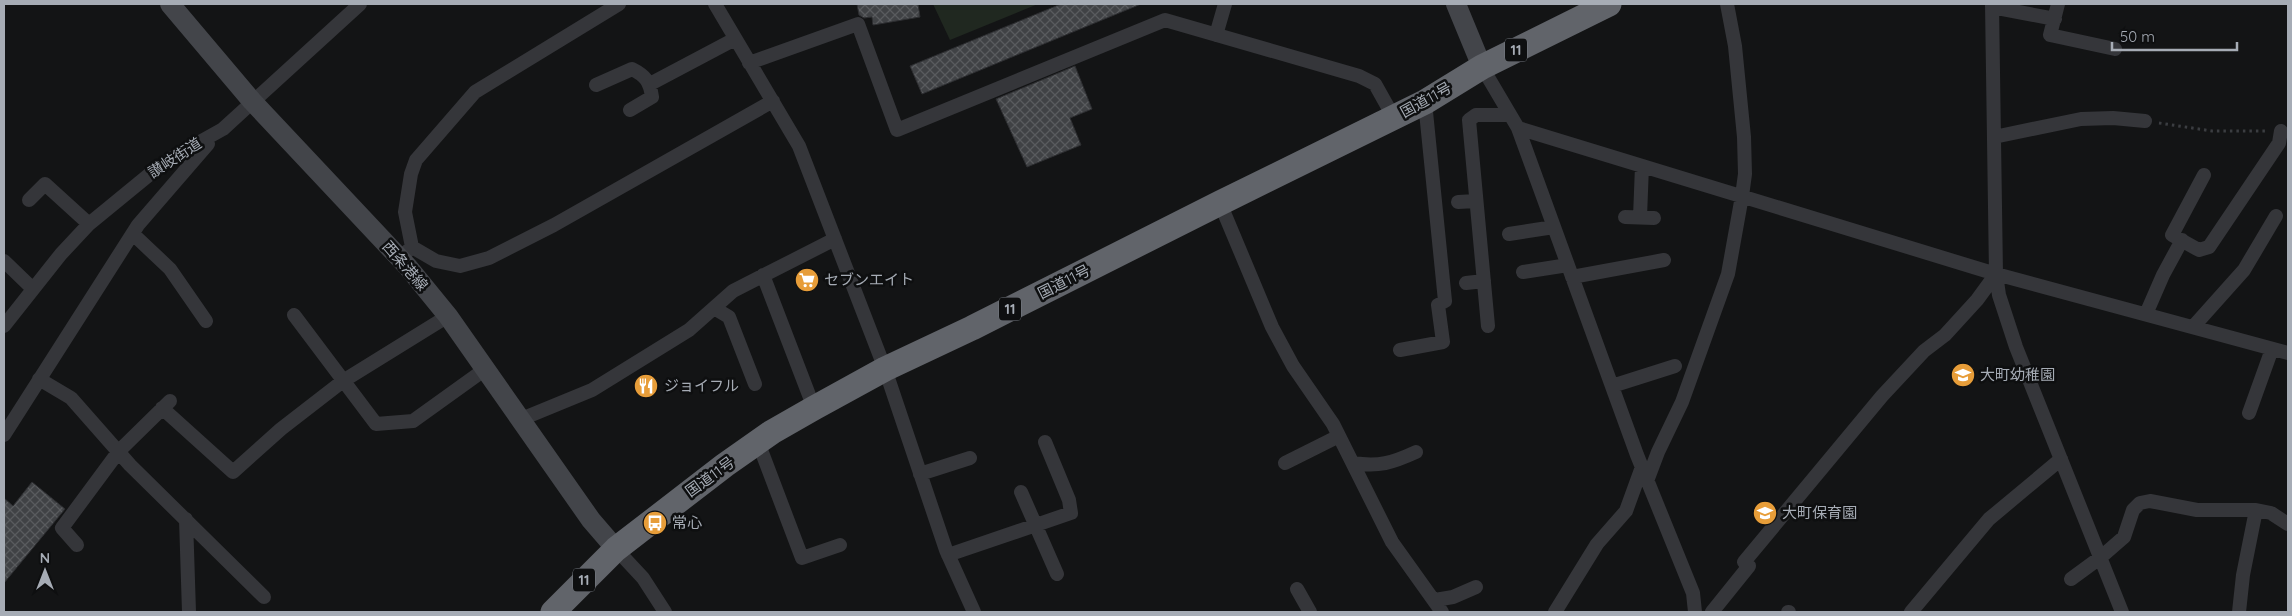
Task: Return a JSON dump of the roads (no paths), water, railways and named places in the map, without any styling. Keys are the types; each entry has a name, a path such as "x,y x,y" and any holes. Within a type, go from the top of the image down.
{"highway":[{"name":"国道11号","path":"553,612 616,548 758,442 814,408 885,369 972,328 1220,202 1394,118 1425,102 1482,67 1609,4"}],"main road":[{"name":"西条港線","path":"170,4 252,101 406,253 519,420 591,520 616,548"},
{"path":"1456,4 1482,67"}],"street":[{"name":"讃岐街道","path":"4,326 33,289 90,224 150,174 180,153 223,129 360,4"},
{"path":"620,4 475,92 416,160 411,174 405,212 406,253 460,266 489,258 554,225 773,101"},
{"path":"715,4 799,146 885,369 948,555 974,612"},
{"path":"1216,35 1225,4"},
{"path":"1648,480 1658,452 1682,402 1728,274 1742,196 1745,174 1744,137 1735,46 1727,4"},
{"path":"2058,4 2050,35 2115,50"},
{"path":"2054,18 1992,6 1996,274 2003,312 2122,612"},
{"path":"749,63 858,24 897,130 1166,20 1359,76 1375,84 1394,118"},
{"path":"650,84 735,39"},
{"path":"1482,67 1518,128 1642,467 1693,593 1695,612"},
{"path":"596,85 632,69 644,75 650,84 652,97 630,110"},
{"path":"1400,350 1443,342 1438,305 1445,301 1425,102"},
{"path":"1488,326 1469,120 1476,115 1510,115"},
{"path":"1994,136 2081,119 2113,118 2145,121"},
{"path":"1518,128 1996,274 2288,353"},
{"path":"4,435 133,234 196,154 223,129"},
{"path":"2204,175 2172,235 2200,250 2209,247 2279,143 2281,131"},
{"path":"1625,217 1647,217 1642,166"},
{"path":"29,200 45,184 90,224"},
{"path":"1458,202 1476,201"},
{"path":"1220,202 1272,328 1293,366 1339,436 1392,542 1440,609 1453,597 1476,587"},
{"path":"2193,327 2244,270 2276,216"},
{"path":"1509,234 1554,227"},
{"path":"133,234 170,269 206,321"},
{"path":"519,420 592,390 688,330 732,291 835,239"},
{"path":"2146,314 2163,275 2182,240"},
{"path":"1523,272 1570,271 1664,260"},
{"path":"4,261 33,289"},
{"path":"1712,612 1749,566 1744,562 1882,396 1924,351 1945,335 1977,300 1996,274"},
{"path":"763,275 814,408"},
{"path":"1466,283 1484,281"},
{"path":"714,308 729,317 755,384"},
{"path":"294,315 376,424 413,421 484,370"},
{"path":"77,545 62,528 118,451 166,404 233,472 281,429 343,381 448,316"},
{"path":"2250,413 2272,349"},
{"path":"1612,386 1675,366"},
{"path":"40,379 71,398 130,465 264,597"},
{"path":"1285,463 1339,436"},
{"path":"758,442 802,558 840,546"},
{"path":"948,555 1070,513 1069,500 1045,442"},
{"path":"1353,463 1372,466 1394,462 1416,452"},
{"path":"920,474 970,458"},
{"path":"1911,612 1989,519 2061,459"},
{"path":"1555,612 1597,544 1626,512 1642,467"},
{"path":"1022,492 1057,574"},
{"path":"2071,580 2124,538 2133,510 2140,503 2150,501 2197,510 2256,510 2271,513 2288,524"},
{"path":"2239,612 2243,575 2256,510"},
{"path":"186,520 189,612"},
{"path":"616,548 643,578 665,612"},
{"path":"1296,589 1310,612"}],"place":[{"name":"セブンエイト","path":"807,280"},
{"name":"大町幼稚園","path":"1963,375"},
{"name":"ジョイフル","path":"646,386"},
{"name":"大町保育園","path":"1765,513"},
{"name":"常心","path":"655,523"}]}
